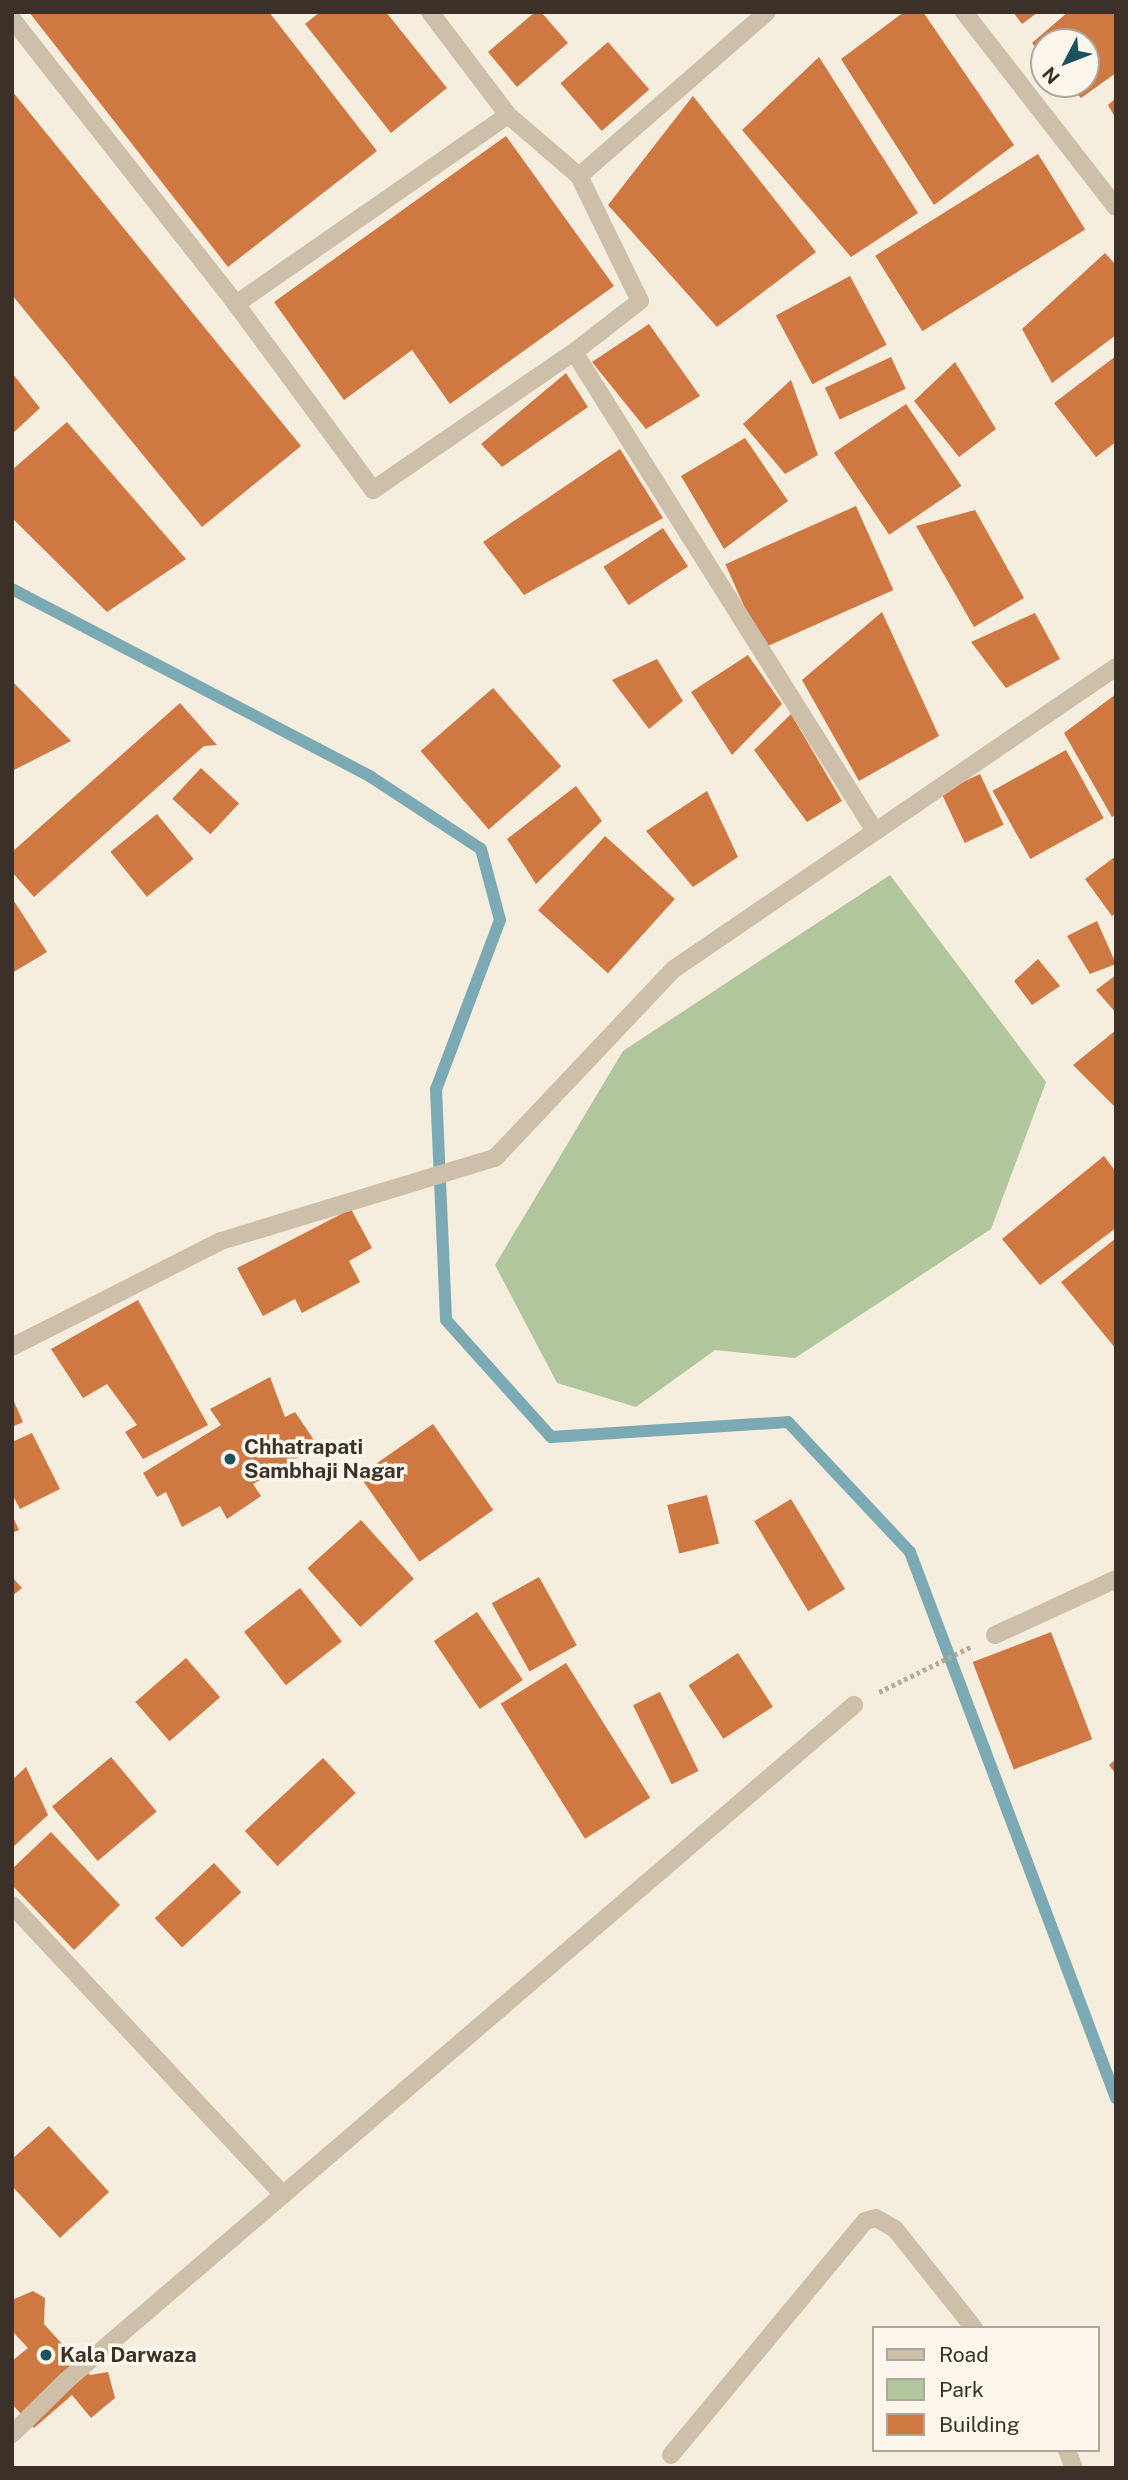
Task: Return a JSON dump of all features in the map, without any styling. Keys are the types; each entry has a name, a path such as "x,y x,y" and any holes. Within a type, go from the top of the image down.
{"street":[{"path":"12,19 236,304 373,490 574,352 640,301 579,176 508,115 429,12"},
{"path":"579,176 767,12"},
{"path":"964,12 1116,207"},
{"path":"236,304 508,115"},
{"path":"574,352 875,831"},
{"path":"12,1347 221,1241 495,1158 674,969 1116,667"},
{"path":"995,1635 1116,1579"},
{"path":"12,2434 67,2380 854,1705"},
{"path":"12,1905 283,2195"},
{"path":"671,2455 865,2221 876,2218 895,2229 972,2326"}],"path":[{"path":"854,1705 995,1635"}],"green space":[{"path":"890,875 1046,1082 991,1229 795,1358 715,1350 636,1407 557,1383 495,1265 623,1051"}],"building":[{"path":"29,12 269,12 377,151 228,267"},
{"path":"320,12 386,12 447,88 391,133 305,24"},
{"path":"535,12 541,12 568,43 517,87 488,52"},
{"path":"904,12 923,12 1014,145 934,205 841,59"},
{"path":"1013,12 1038,12 1022,24"},
{"path":"1068,12 1116,12 1116,73 1100,84 1100,28 1049,28"},
{"path":"608,42 649,90 602,131 560,83"},
{"path":"819,57 918,213 851,257 742,130"},
{"path":"12,91 301,446 202,527 12,295"},
{"path":"693,96 816,252 717,327 608,205"},
{"path":"1116,98 1116,119 1108,105"},
{"path":"506,136 614,286 450,404 412,350 344,400 274,302"},
{"path":"1038,154 1085,229 922,331 875,256"},
{"path":"1105,253 1116,265 1116,335 1052,383 1022,329"},
{"path":"850,276 887,345 812,384 776,315"},
{"path":"649,324 700,396 646,429 592,362"},
{"path":"1116,356 1116,442 1096,457 1054,403"},
{"path":"891,357 906,389 840,420 825,388"},
{"path":"955,362 996,429 959,457 914,401"},
{"path":"12,373 40,408 12,434"},
{"path":"566,373 588,407 502,467 481,444"},
{"path":"791,380 818,455 785,474 743,424"},
{"path":"906,404 961,486 889,535 834,453"},
{"path":"67,422 186,559 107,612 12,518 12,470"},
{"path":"745,438 788,501 724,549 681,476"},
{"path":"620,449 663,518 524,595 483,542"},
{"path":"856,506 893,590 763,648 725,564"},
{"path":"975,510 1024,598 974,627 916,526"},
{"path":"663,528 688,567 629,605 603,567"},
{"path":"882,612 939,736 859,781 802,680"},
{"path":"1035,613 1060,659 1006,688 971,642"},
{"path":"748,655 782,704 732,755 691,692"},
{"path":"657,659 683,701 649,729 612,680"},
{"path":"12,681 71,741 12,771"},
{"path":"493,688 561,766 489,829 421,751"},
{"path":"1116,694 1116,814 1112,817 1064,733"},
{"path":"180,703 217,745 204,746 34,897 12,872 12,852"},
{"path":"791,714 842,801 807,822 754,750"},
{"path":"1066,750 1104,818 1030,859 993,791"},
{"path":"201,768 239,803 210,834 172,799"},
{"path":"980,774 1004,825 965,843 941,792"},
{"path":"576,786 602,821 536,884 507,839"},
{"path":"707,791 738,857 693,887 646,831"},
{"path":"157,814 194,859 147,897 110,852"},
{"path":"605,836 675,899 608,973 538,910"},
{"path":"1116,856 1116,913 1112,916 1085,879"},
{"path":"12,898 47,952 12,973"},
{"path":"1097,921 1116,964 1090,974 1067,936"},
{"path":"1038,959 1060,986 1032,1005 1014,981"},
{"path":"1116,975 1116,1013 1096,990"},
{"path":"1116,1030 1116,1108 1073,1065"},
{"path":"1104,1156 1116,1172 1116,1228 1040,1285 1002,1239"},
{"path":"351,1209 372,1248 349,1261 360,1282 302,1313 295,1299 263,1316 237,1268"},
{"path":"1116,1238 1116,1349 1061,1282"},
{"path":"138,1300 208,1425 143,1459 125,1432 137,1425 107,1384 83,1398 51,1349"},
{"name":"Chhatrapati Sambhaji Nagar","path":"270,1377 285,1417 295,1412 318,1446 253,1484 261,1496 227,1519 220,1506 182,1527 166,1492 157,1497 143,1473 221,1425 210,1409"},
{"path":"12,1397 23,1422 12,1427"},
{"path":"433,1424 493,1510 420,1562 359,1476"},
{"path":"32,1433 60,1489 20,1509 12,1494 12,1442"},
{"path":"707,1495 719,1544 679,1553 667,1505"},
{"path":"791,1499 845,1589 808,1611 754,1521"},
{"path":"12,1515 19,1530 12,1533"},
{"path":"361,1520 414,1579 360,1627 307,1568"},
{"path":"12,1577 22,1588 12,1596"},
{"path":"539,1577 577,1645 530,1671 492,1603"},
{"path":"300,1588 342,1642 286,1685 244,1632"},
{"path":"477,1612 523,1680 480,1709 434,1641"},
{"path":"1051,1632 1092,1739 1014,1769 973,1662"},
{"path":"738,1653 773,1707 723,1739 689,1685"},
{"path":"186,1658 220,1697 170,1741 135,1702"},
{"path":"566,1663 650,1798 585,1839 501,1704"},
{"path":"660,1692 699,1771 672,1784 633,1705"},
{"path":"111,1757 157,1811 98,1861 52,1806"},
{"path":"323,1758 356,1793 277,1866 245,1831"},
{"path":"1116,1759 1116,1774 1109,1765"},
{"path":"26,1767 48,1815 12,1848 12,1780"},
{"path":"51,1832 120,1905 74,1950 12,1885 12,1869"},
{"path":"214,1863 241,1892 182,1947 155,1918"},
{"path":"49,2126 109,2192 60,2238 12,2186 12,2159"},
{"name":"Kala Darwaza","path":"33,2291 45,2298 44,2324 90,2375 108,2372 115,2398 91,2418 72,2395 34,2428 12,2404 12,2361 28,2348 12,2331 12,2300"}],"waterway":[{"path":"12,589 371,777 481,849 500,920 436,1089 446,1320 551,1437 788,1422 910,1552 1116,2098"}],"place":[{"name":"Chhatrapati Sambhaji Nagar","path":"230,1459"},
{"name":"Kala Darwaza","path":"46,2355"}]}
